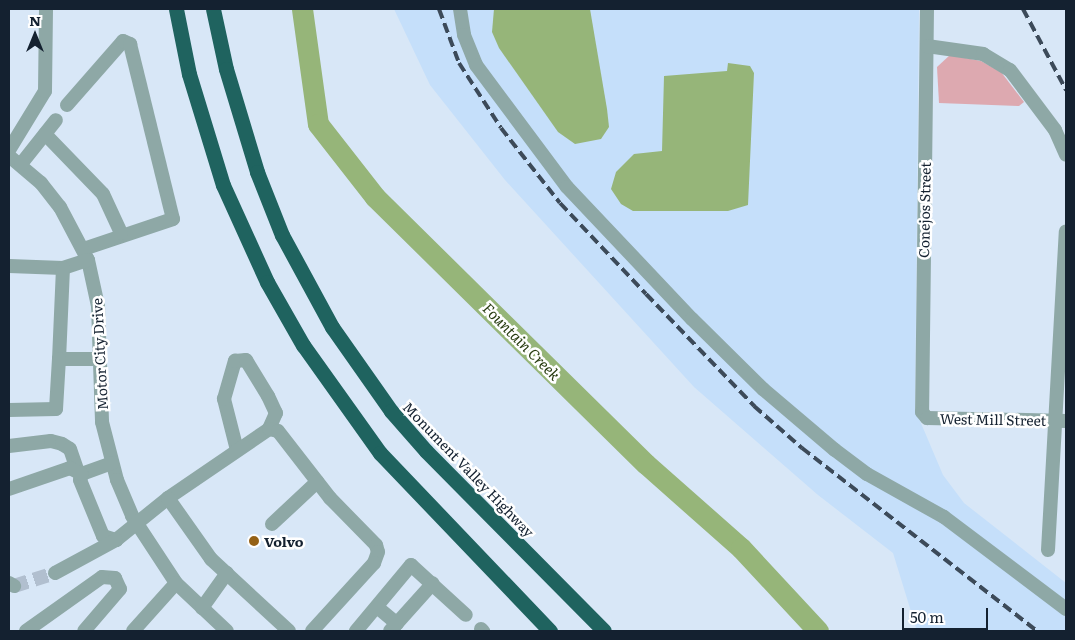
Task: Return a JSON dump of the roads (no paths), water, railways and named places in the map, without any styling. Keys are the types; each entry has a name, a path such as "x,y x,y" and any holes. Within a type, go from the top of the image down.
{"highway":[{"path":"176,9 189,74 224,185 267,282 303,345 380,453 550,631"},
{"name":"Monument Valley Highway","path":"213,9 226,70 257,172 282,235 332,327 385,404 426,451 604,631"}],"street":[{"path":"9,150 45,91 46,9"},
{"path":"460,9 464,35 476,65 567,187 692,319 763,389 835,450 867,474 944,517 1066,609"},
{"name":"Conejos Street","path":"922,412 927,9"},
{"path":"9,266 63,268 121,233 173,219 130,44 123,41 67,105"},
{"path":"926,46 983,54 1010,70 1055,130 1066,154"},
{"path":"21,164 56,120"},
{"path":"45,134 103,194 121,233"},
{"name":"Motor City Drive","path":"9,156 21,164 60,207 86,255 98,306 100,400 112,463 136,524 176,583 220,628"},
{"path":"1048,550 1061,421 1066,232"},
{"path":"9,410 56,409 60,359 63,268"},
{"path":"60,359 99,359"},
{"path":"55,572 116,540 168,498 270,429 276,413 246,360 235,360 224,399 238,450"},
{"name":"West Mill Street","path":"922,412 927,418 1061,421"},
{"path":"270,429 278,431 317,482 376,545 378,552 374,563 312,631"},
{"path":"9,446 51,441 62,444 70,449 80,471 80,480 103,536 116,540"},
{"path":"9,489 112,463"},
{"path":"272,524 317,482"},
{"path":"168,498 227,574 288,631"},
{"path":"356,631 411,565 434,583 466,615"},
{"path":"202,608 227,574"},
{"path":"26,631 102,577 115,578 120,589 84,631"},
{"path":"133,631 176,583"},
{"path":"377,607 394,627 434,583"}],"waterway":[{"name":"Fountain Creek","path":"302,9 318,124 375,197 646,464 741,548 818,631"}],"tunnel":[{"path":"14,586 55,573"}],"railway":[{"path":"439,9 459,63 501,128 560,203 646,294 754,406 802,448 1037,631"},
{"path":"1023,9 1066,90"}],"place":[{"name":"Volvo","path":"254,541"}]}
